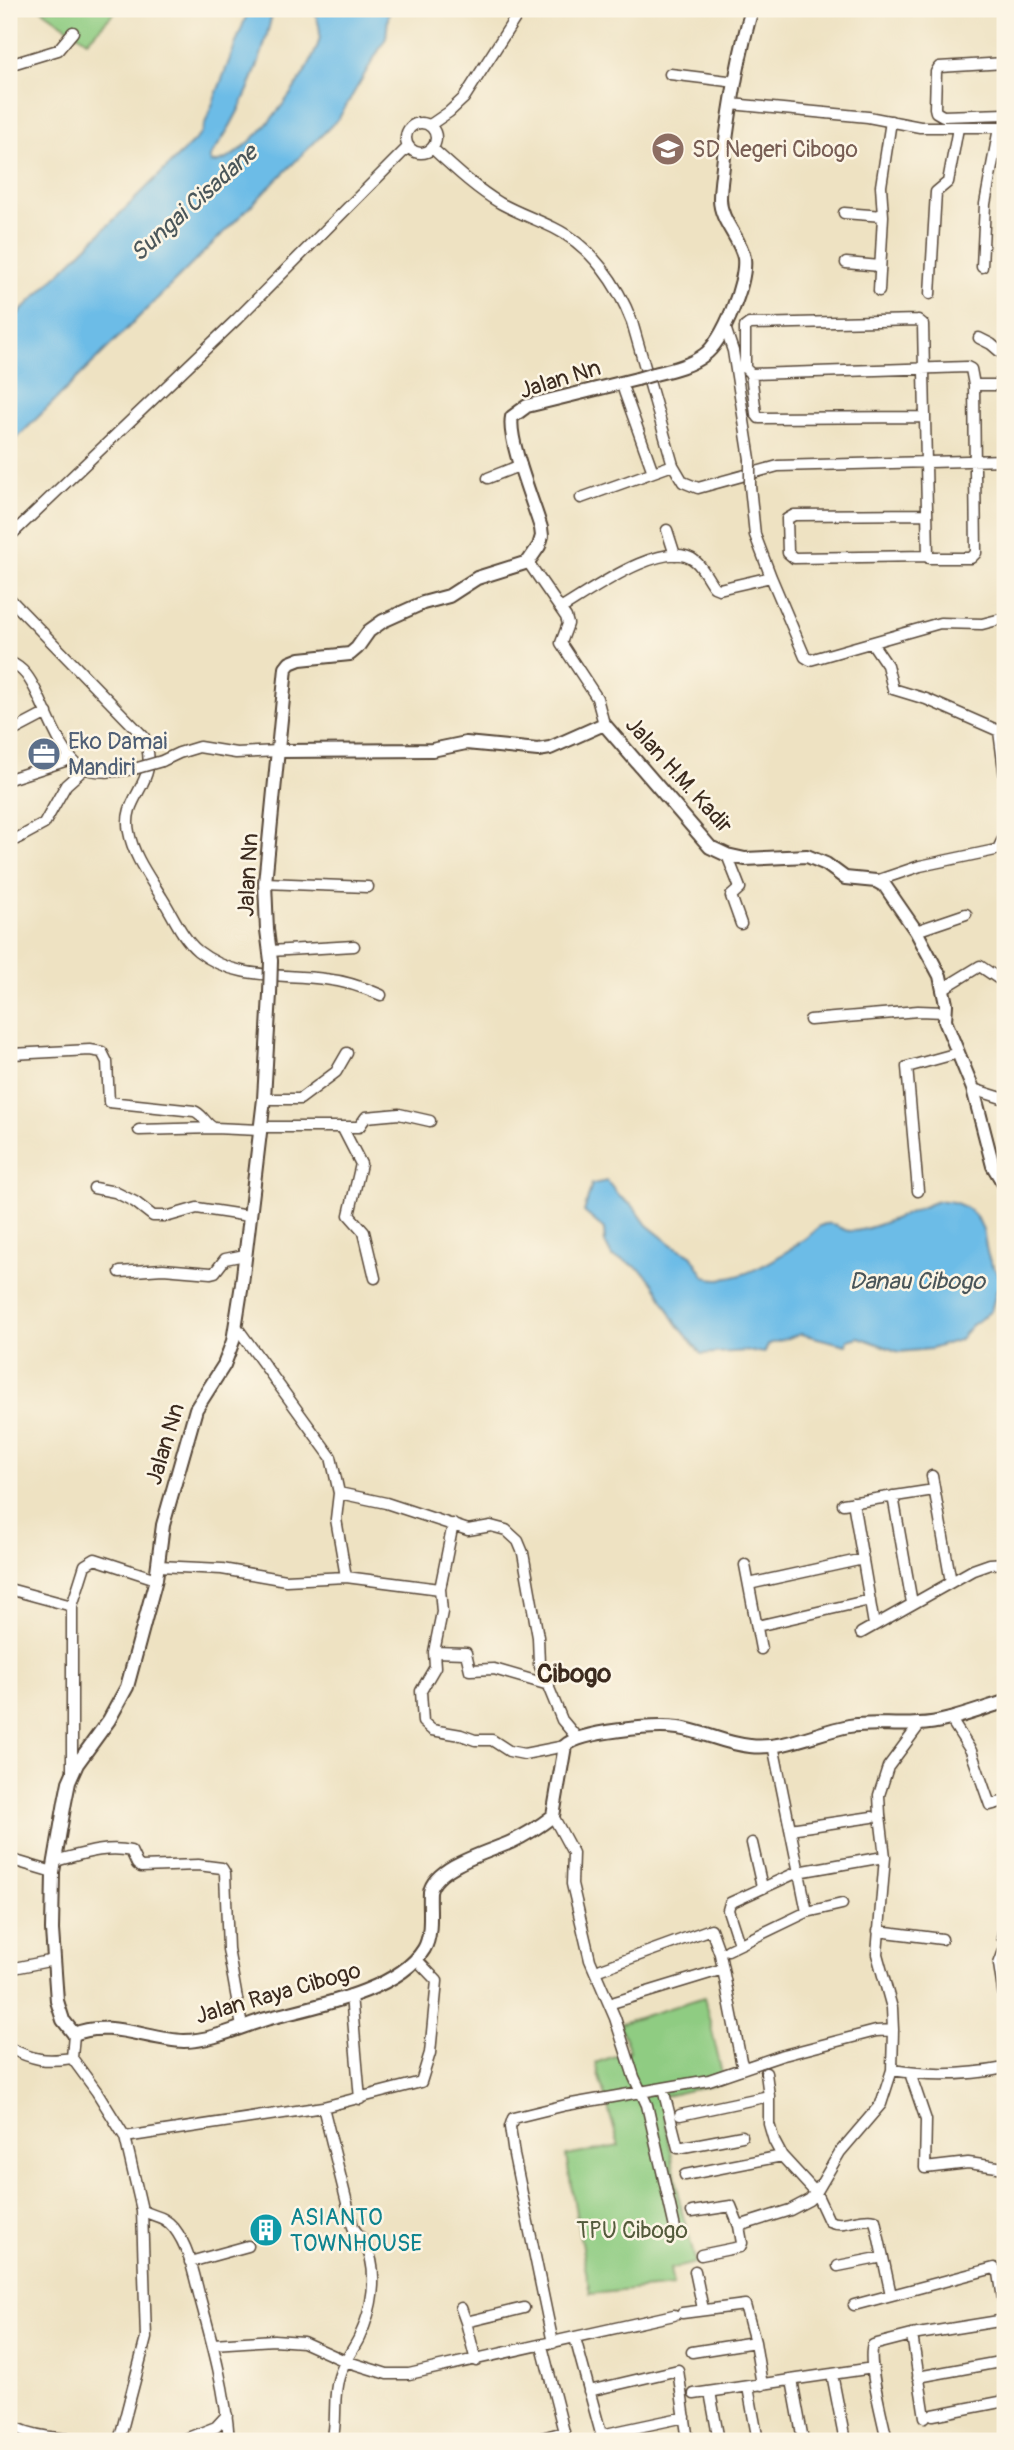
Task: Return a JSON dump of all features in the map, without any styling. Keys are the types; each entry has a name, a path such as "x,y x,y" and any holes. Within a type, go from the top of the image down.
{"street":[{"path":"430,125 464,98 521,9"},
{"name":"Jalan Nn","path":"74,2035 63,2020 57,2001 54,1960 54,1866 65,1802 72,1774 109,1720 127,1687 157,1573 163,1525 195,1409 224,1364 236,1326 264,1099 270,994 265,883 284,675 290,663 300,659 350,654 369,631 383,621 423,603 449,596 477,578 528,562 542,536 510,424 518,411 527,406 679,368 702,357 714,345 725,327 738,293 744,266 737,238 724,216 720,199 731,104 752,9"},
{"path":"9,65 58,50 73,32"},
{"path":"1005,64 939,67 936,72 935,108 936,112 943,116 1005,114"},
{"path":"670,74 736,82"},
{"path":"731,104 891,121 920,127 1002,128 985,204 982,267"},
{"path":"879,290 883,216 881,186 891,121"},
{"path":"422,122 430,125 435,131 436,139 432,149 419,153 408,147 405,136 408,129 422,122"},
{"path":"929,294 936,192 947,182 957,128"},
{"path":"9,537 237,319 408,147"},
{"path":"432,149 469,182 499,202 556,228 594,258 624,300 673,465 683,482 698,488 778,466 1005,460"},
{"path":"845,214 883,216"},
{"path":"846,264 880,266"},
{"path":"924,417 759,418 755,414 751,374 745,368 745,327 749,324 918,320 923,324 928,556"},
{"path":"725,327 733,351 750,459 755,534 807,659 815,661 947,621 982,624 1005,618"},
{"path":"979,338 1005,356"},
{"path":"751,374 967,367 973,373 974,385 974,556 794,558 788,553 787,519 794,515 927,514"},
{"path":"974,385 1005,385"},
{"path":"624,391 653,471"},
{"path":"488,478 521,465"},
{"path":"581,498 673,465"},
{"path":"667,530 675,555"},
{"path":"562,608 640,563 675,555 694,559 714,587 719,589 771,577"},
{"path":"528,562 562,608 568,624 561,643 597,698 604,724"},
{"path":"9,598 144,737 150,760 148,776 128,815 128,831 134,851 196,950 236,971 345,981 381,995"},
{"path":"872,643 887,665 893,689 926,699 997,729 1003,735 1005,778"},
{"path":"9,662 22,669 30,679 71,759 84,769 134,769 199,747 236,753 279,751"},
{"path":"9,717 12,731 47,713"},
{"name":"Jalan H.M. Kadir","path":"279,751 432,750 466,743 538,750 604,724 710,847 745,859 807,856 826,864 845,877 876,881"},
{"path":"9,779 71,759"},
{"path":"9,843 44,824 66,785 84,769"},
{"path":"876,881 920,866 1002,848 1005,835"},
{"path":"727,855 740,888 731,895 741,923"},
{"path":"876,881 885,886 916,931 944,988 945,1021 973,1090 989,1154 1005,1186"},
{"path":"265,883 368,887"},
{"path":"916,931 966,914"},
{"path":"270,956 354,946"},
{"path":"944,988 980,965 1005,983"},
{"path":"810,1020 918,1011 945,1012"},
{"path":"12,1054 90,1050 102,1052 107,1062 108,1102 194,1111 206,1124 214,1128"},
{"path":"264,1099 300,1099 336,1072 347,1053"},
{"path":"918,1191 907,1067 958,1053"},
{"path":"973,1090 1005,1099"},
{"path":"139,1130 359,1127 366,1116 399,1114 430,1121"},
{"path":"342,1128 360,1164 349,1215 365,1232 375,1278"},
{"path":"94,1188 115,1192 135,1202 153,1216 169,1216 197,1208 249,1216"},
{"path":"120,1272 163,1269 211,1273 215,1272 225,1259 245,1255"},
{"path":"236,1326 331,1457 339,1493 336,1519 346,1577"},
{"path":"932,1476 951,1582"},
{"path":"874,1625 863,1559 848,1503 934,1490"},
{"path":"339,1493 386,1503 468,1530 491,1526 506,1530 518,1541 523,1553 538,1637 539,1664 562,1720 577,1738"},
{"path":"893,1496 912,1603"},
{"path":"453,1524 440,1590 442,1612 434,1652 435,1667 421,1691 423,1722 432,1730 475,1740 492,1740 509,1751 524,1754 565,1746 577,1738 663,1726 748,1746 773,1745 851,1726 920,1724 1005,1702"},
{"path":"72,1774 72,1606 85,1565 95,1559 157,1573 222,1569 286,1580 346,1577 440,1590"},
{"path":"749,1584 863,1559"},
{"path":"861,1633 982,1566 1005,1563"},
{"path":"745,1565 761,1649"},
{"path":"9,1589 72,1606"},
{"path":"757,1626 870,1600"},
{"path":"434,1652 466,1653 470,1671 494,1670 549,1685"},
{"path":"950,1718 971,1751 990,1805 1005,1801"},
{"path":"739,2226 790,2210 810,2200 840,2152 881,2104 892,2070 893,2030 892,2008 877,1954 885,1857 880,1815 881,1784 888,1767 920,1724"},
{"path":"773,1745 807,1912"},
{"path":"565,1746 553,1816 574,1856 571,1878 590,1960 647,2105 675,2228"},
{"path":"125,2137 323,2107 421,2082 430,2053 437,1981 416,1959 428,1940 432,1884 438,1876 454,1867 513,1841 553,1816"},
{"path":"790,1829 872,1817"},
{"path":"752,1843 762,1887"},
{"path":"9,1859 54,1866 104,1850 126,1850 133,1853 141,1867 198,1865 222,1868 225,1873 228,1949 242,2027"},
{"path":"739,1944 728,1907 730,1903 798,1872 878,1858"},
{"path":"728,1950 807,1912 842,1904"},
{"path":"1005,1923 1002,1937 1005,1940"},
{"path":"601,1969 711,1929 723,1969 744,2068"},
{"path":"878,1931 942,1938"},
{"path":"1005,1948 999,1964 1005,2004"},
{"name":"Jalan Raya Cibogo","path":"74,2035 107,2029 186,2041 351,1995 377,1985 416,1959"},
{"path":"9,1969 54,1960"},
{"path":"614,2001 723,1969"},
{"path":"351,1995 360,2099"},
{"path":"531,2441 564,2432 514,2155 510,2127 513,2118 566,2105 709,2080 858,2035 893,2030"},
{"path":"74,2035 72,2058 125,2137 142,2210 146,2338 119,2441"},
{"path":"9,2048 32,2059 72,2058"},
{"path":"892,2070 910,2073 956,2073 1005,2068"},
{"path":"766,2073 769,2124 782,2156 816,2193 826,2216 834,2224 867,2218 875,2220 891,2295"},
{"path":"910,2073 926,2120 925,2168 968,2163 1005,2168"},
{"path":"663,2090 678,2148 742,2136"},
{"path":"680,2115 769,2096"},
{"path":"323,2107 352,2227 364,2242 370,2258 374,2288 359,2338 345,2361 336,2385 337,2411 332,2441"},
{"path":"685,2175 782,2156"},
{"path":"692,2212 731,2206 739,2226 742,2243 740,2247 701,2255"},
{"path":"142,2210 165,2219 176,2231 190,2262 213,2344 227,2415 229,2441"},
{"path":"190,2262 248,2246"},
{"path":"838,2266 883,2257"},
{"path":"854,2305 994,2268 999,2273 1005,2312"},
{"path":"695,2271 703,2309"},
{"path":"213,2344 274,2340 303,2342 345,2361 397,2375 476,2361 678,2314 745,2305 762,2385"},
{"path":"461,2308 476,2361"},
{"path":"466,2322 524,2308"},
{"path":"886,2436 873,2368 873,2344 1005,2320"},
{"path":"912,2335 918,2377 929,2416 1005,2401"},
{"path":"575,2338 602,2438 685,2417"},
{"path":"692,2352 755,2343"},
{"path":"918,2377 1005,2361"},
{"path":"694,2394 873,2368"},
{"path":"589,2391 678,2370 688,2441"},
{"path":"832,2374 845,2441"},
{"path":"792,2380 803,2440"},
{"path":"748,2387 758,2441"},
{"path":"710,2392 719,2441"},
{"path":"180,2441 216,2427 227,2415"},
{"path":"9,2424 19,2430 57,2437 106,2441"}],"green space":[{"path":"41,9 118,9 87,41"},
{"name":"TPU Cibogo","path":"704,1997 724,2082 661,2097 682,2212 696,2263 670,2269 673,2286 590,2294 566,2156 619,2146 595,2063 630,2051 619,2024"}],"water":[{"name":"Sungai Cisadane","path":"249,9 273,9 250,86 242,105 210,157 211,163 225,159 242,149 291,94 304,74 319,41 320,29 314,9 389,9 386,38 339,118 9,446 9,323 201,134"},
{"name":"Danau Cibogo","path":"607,1181 619,1196 634,1207 647,1225 672,1245 691,1255 705,1277 731,1278 759,1268 825,1224 858,1231 938,1201 945,1201 958,1204 975,1215 983,1232 988,1257 1003,1285 997,1289 991,1311 971,1326 959,1340 931,1349 899,1352 859,1337 848,1340 846,1345 801,1334 769,1344 764,1353 749,1351 701,1354 677,1324 651,1280 636,1267 612,1257 605,1243 604,1229 584,1212 592,1184"}],"place":[{"name":"SD Negeri Cibogo","path":"668,149"},
{"name":"Eko Damai Mandiri","path":"44,754"},
{"name":"ASIANTO TOWNHOUSE","path":"266,2230"}],"district":[{"name":"Cibogo","path":"574,1674"}]}
